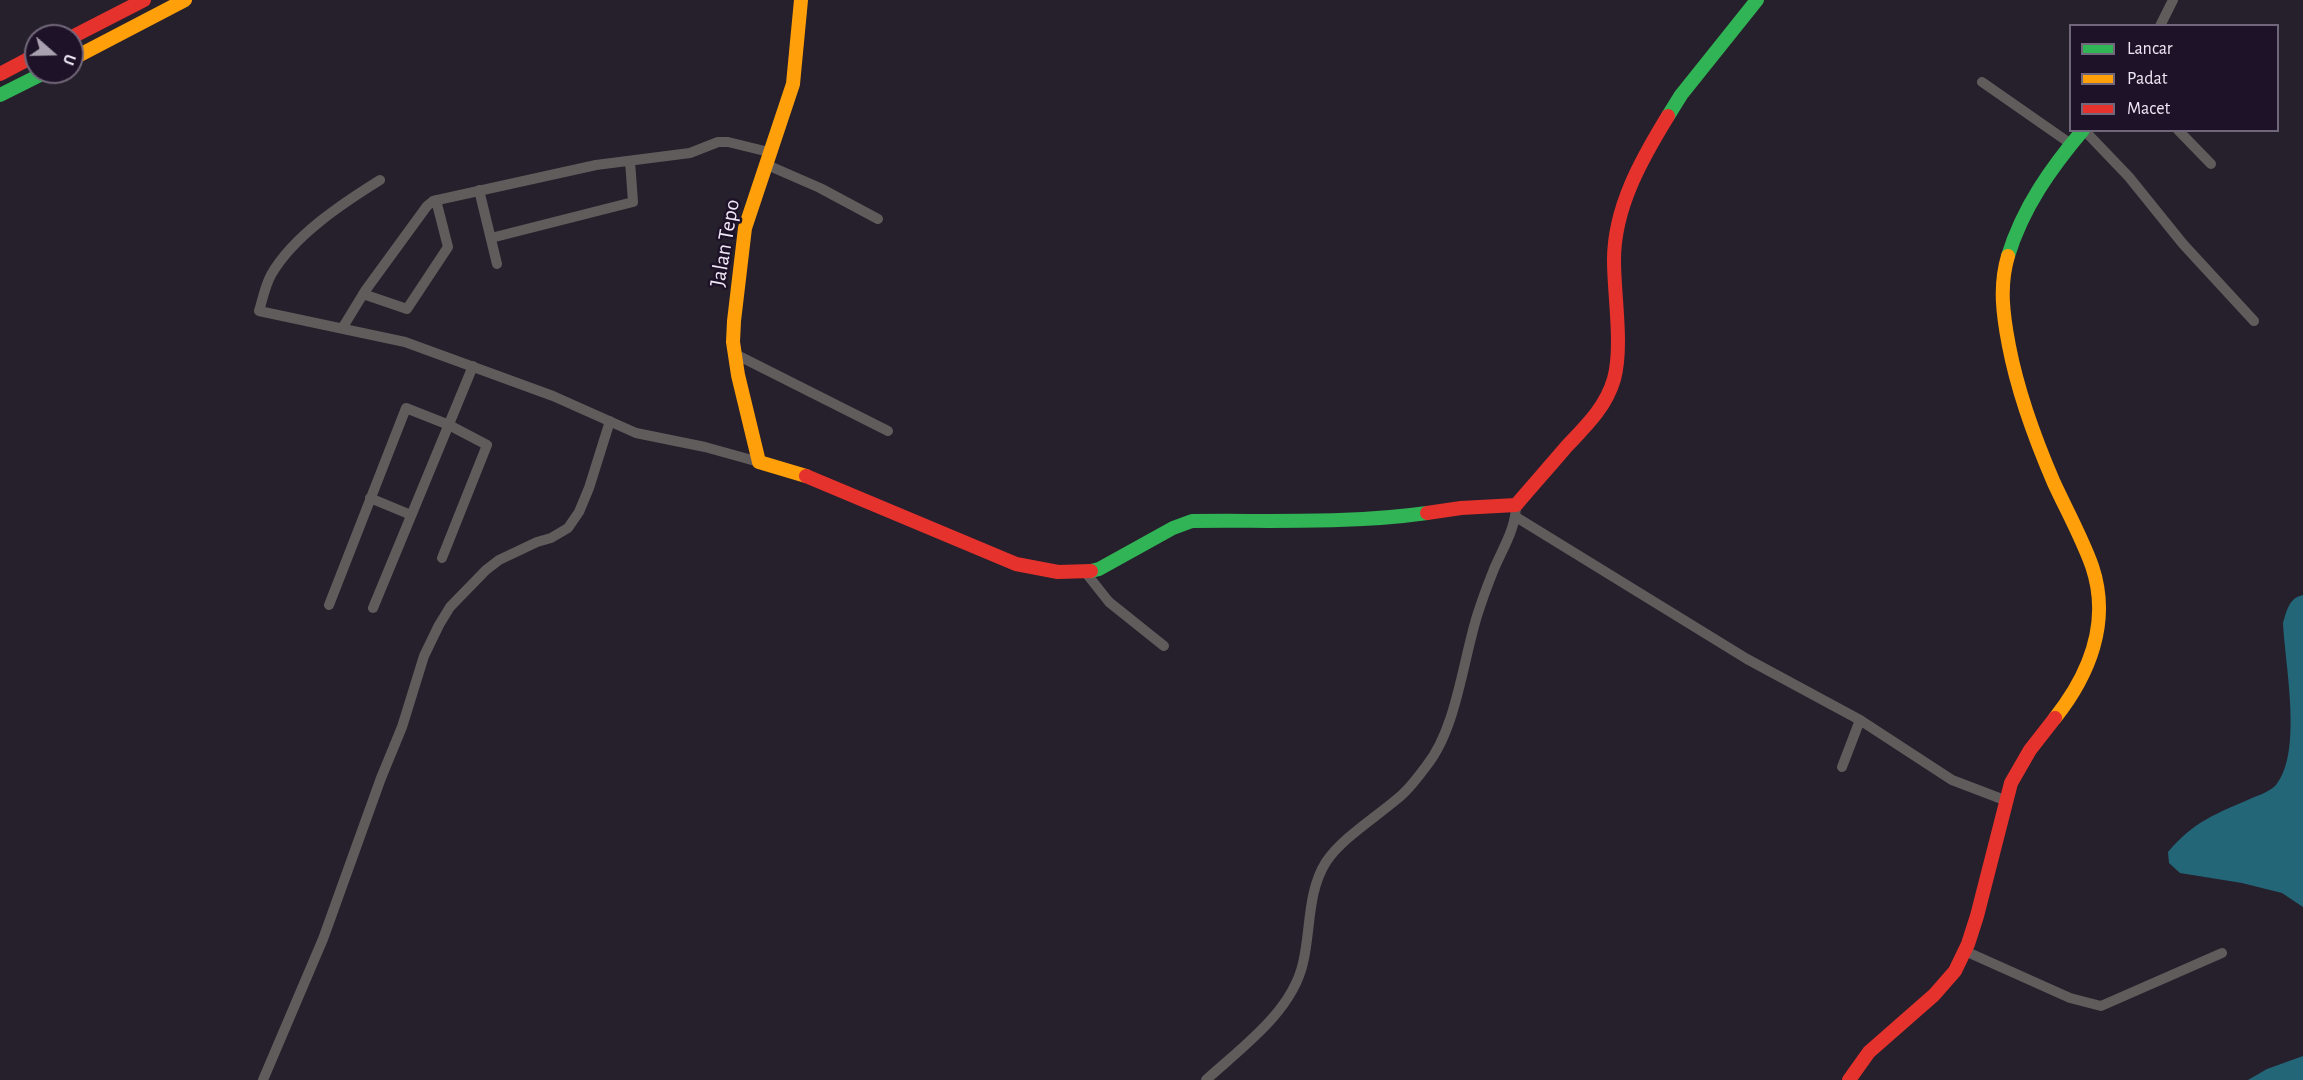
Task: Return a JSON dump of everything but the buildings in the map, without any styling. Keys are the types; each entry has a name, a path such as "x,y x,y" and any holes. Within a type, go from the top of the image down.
{"main road":[{"path":"84,31 144,0"},
{"path":"84,52 185,0"},
{"name":"Jalan Tepo","path":"759,462 735,354 734,321 743,236 793,84 801,0"},
{"path":"759,462 808,477 1016,564 1044,572 1086,573 1099,569 1173,528 1192,521 1327,521 1399,517 1461,508 1516,511 1603,406 1614,379 1617,353 1614,258 1616,230 1623,203 1652,142 1682,95 1756,0"},
{"path":"0,74 24,61"},
{"path":"0,95 24,83"},
{"path":"1849,1080 1867,1054 1900,1022 1931,999 1946,983 1965,951 1982,898 2011,783 2019,764 2032,744 2071,698 2086,673 2096,641 2099,610 2097,589 2091,567 2019,392 2008,346 2002,304 2003,282 2019,225 2039,186 2082,132"}],"street":[{"path":"2161,24 2173,0"},
{"path":"1982,82 2071,144"},
{"path":"2086,132 2129,177 2183,244 2254,321"},
{"path":"2180,132 2211,164"},
{"path":"343,327 363,294 427,206 436,200 596,165 690,153 718,142 729,142 767,158 878,219"},
{"path":"490,238 633,202 630,161"},
{"path":"380,180 323,218 287,255 272,273 265,289 260,311 405,342 553,396 636,433 705,447 759,462"},
{"path":"479,190 496,264"},
{"path":"363,294 407,309 448,247 436,200"},
{"path":"735,354 888,431"},
{"path":"373,608 473,366"},
{"path":"329,605 406,408 484,442 487,448 442,558"},
{"path":"263,1080 323,939 381,778 402,727 424,656 439,626 450,607 499,560 551,538 568,528 579,512 589,488 611,422"},
{"path":"370,498 411,515"},
{"path":"1206,1080 1281,1008 1294,986 1303,966 1314,887 1327,860 1358,830 1399,798 1430,763 1444,738 1477,616 1516,511 1747,659 1860,720 1952,780 2007,801"},
{"path":"1086,573 1109,602 1164,646"},
{"path":"1842,768 1860,720"},
{"path":"1965,951 2070,998 2101,1006 2222,953"}],"water":[{"path":"2303,595 2303,907 2282,893 2242,883 2180,873 2169,863 2168,852 2187,833 2206,819 2271,789 2276,785 2284,770 2289,752 2291,730 2283,623 2287,609 2292,602"},
{"path":"2303,1056 2303,1080 2248,1080 2267,1069"}],"traffic: fast":[{"path":"1668,116 1681,95 1757,0"},
{"path":"0,95 24,83"},
{"path":"2008,256 2014,238 2039,189 2081,132"},
{"path":"1091,571 1099,569 1173,528 1192,521 1339,520 1427,513"}],"traffic: slow":[{"path":"84,53 185,0"},
{"path":"801,0 793,84 745,228 733,342 738,375 759,462 806,476"},
{"path":"2008,256 2003,289 2004,312 2017,381 2040,450 2088,556 2097,587 2098,627 2087,666 2055,718"}],"traffic: jam":[{"path":"84,31 144,0"},
{"path":"0,74 24,61"},
{"path":"1427,513 1461,508 1516,505 1601,407 1614,379 1617,366 1614,260 1619,222 1639,167 1668,116"},
{"path":"806,476 1016,564 1058,572 1091,571"},
{"path":"1849,1080 1869,1052 1934,995 1955,971 1968,944 1977,916 2011,783 2030,750 2055,718"}]}
